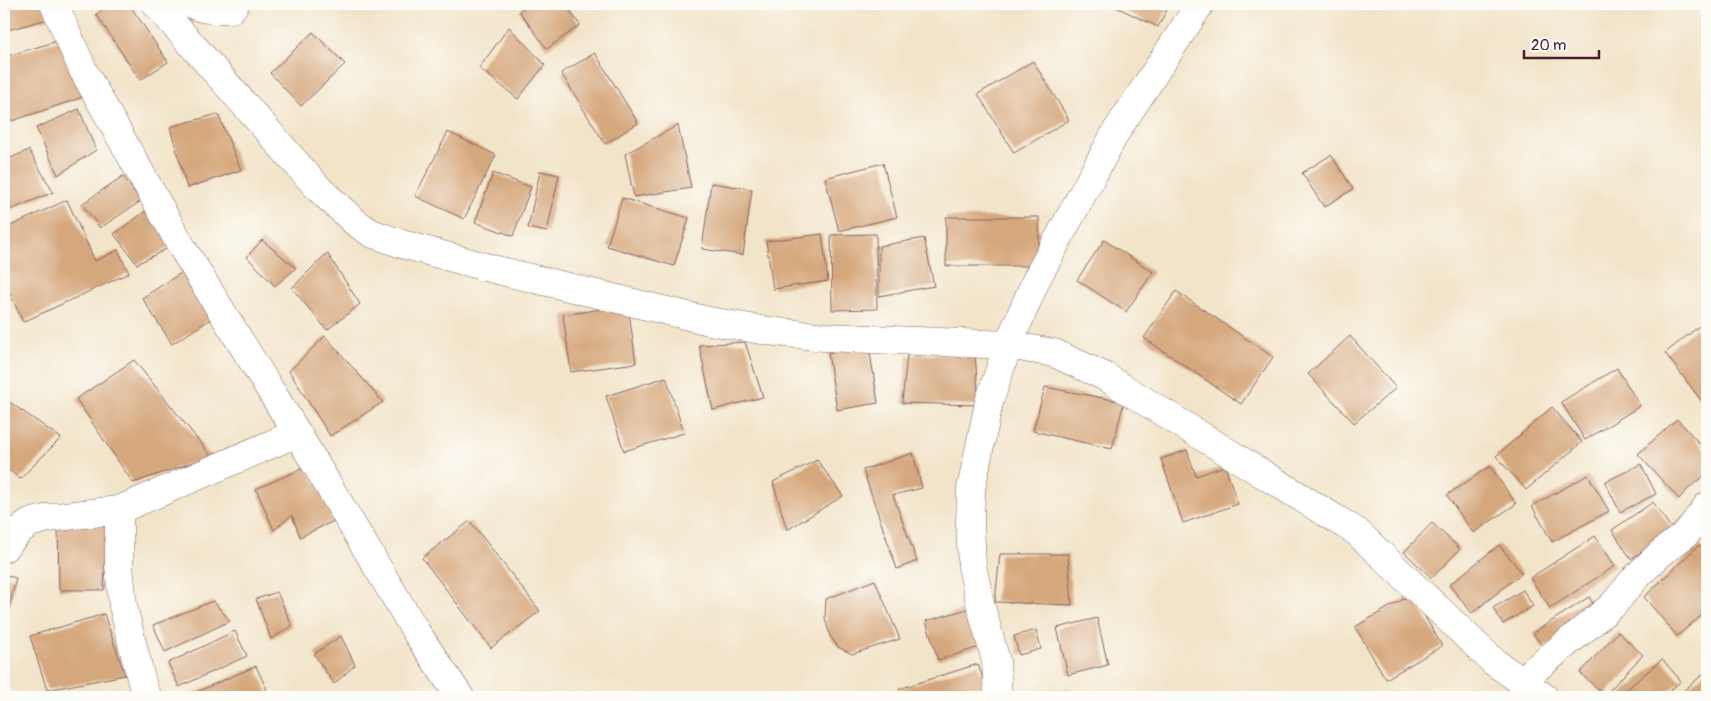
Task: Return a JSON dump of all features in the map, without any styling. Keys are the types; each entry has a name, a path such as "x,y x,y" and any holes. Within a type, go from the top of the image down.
{"street":[{"path":"54,4 84,70 183,249 297,433 418,635 460,697"},
{"path":"156,4 319,189 355,222 372,233 402,244 494,269 709,321 768,331 825,337 1008,345 1054,353 1104,376 1357,532 1494,662 1544,697"},
{"path":"192,4 211,10 231,8 235,4"},
{"path":"998,697 996,661 972,566 970,523 971,489 989,402 1008,345 1037,278 1117,130 1200,4"},
{"path":"4,548 20,530 30,523 48,518 119,510 297,433"},
{"path":"1521,681 1613,605 1636,576 1687,533 1707,506"},
{"path":"119,510 119,566 123,606 144,690 148,697"}],"building":[{"path":"4,4 44,4 48,19 4,31"},
{"path":"111,4 129,4 168,62 140,80 96,14"},
{"path":"530,4 565,4 580,25 547,49 519,11"},
{"path":"1115,4 1170,4 1158,27 1114,6"},
{"path":"509,27 545,65 518,99 479,68"},
{"path":"313,32 345,64 301,106 270,73"},
{"path":"61,40 86,96 12,121 4,91 4,57"},
{"path":"595,53 638,123 605,144 561,73"},
{"path":"1033,61 1069,120 1014,153 978,94"},
{"path":"79,109 96,150 58,175 36,128"},
{"path":"218,114 241,170 187,188 170,127"},
{"path":"678,125 691,188 634,197 625,154"},
{"path":"448,132 496,155 464,219 415,196"},
{"path":"29,150 53,192 8,211 4,200 4,161"},
{"path":"1331,155 1353,189 1324,207 1302,173"},
{"path":"883,163 897,217 839,231 825,178"},
{"path":"540,171 559,175 547,232 528,228"},
{"path":"493,173 531,187 513,236 475,222"},
{"path":"123,176 141,201 100,228 82,204"},
{"path":"711,183 752,189 743,255 702,249"},
{"path":"622,198 689,218 674,266 607,246"},
{"path":"67,200 95,261 118,250 129,273 23,322 4,281 4,229"},
{"path":"150,208 172,246 137,264 114,234"},
{"path":"946,217 1039,217 1039,266 946,266"},
{"path":"822,234 828,281 773,289 766,241"},
{"path":"876,234 877,309 832,310 831,235"},
{"path":"924,238 934,286 879,296 879,246"},
{"path":"262,240 296,268 275,286 247,257"},
{"path":"1104,240 1153,272 1126,312 1077,280"},
{"path":"327,253 360,304 327,330 292,288"},
{"path":"181,273 211,319 172,344 142,298"},
{"path":"1176,291 1273,357 1241,404 1144,338"},
{"path":"628,305 636,363 571,372 563,315"},
{"path":"1707,320 1707,408 1665,353"},
{"path":"325,336 383,402 330,436 289,371"},
{"path":"1350,336 1396,388 1354,423 1308,374"},
{"path":"745,342 763,397 713,410 699,345"},
{"path":"869,346 878,403 837,410 828,353"},
{"path":"975,354 979,405 902,403 907,355"},
{"path":"134,360 211,456 133,483 76,399"},
{"path":"1617,368 1640,406 1585,440 1561,402"},
{"path":"666,377 684,433 624,451 606,396"},
{"path":"1045,387 1124,402 1112,449 1033,431"},
{"path":"8,401 61,438 20,479 4,466 4,407"},
{"path":"1552,407 1582,442 1526,490 1496,456"},
{"path":"1677,419 1707,452 1707,473 1679,499 1638,454"},
{"path":"1187,450 1196,476 1225,466 1238,504 1183,523 1161,459"},
{"path":"913,453 922,488 893,495 917,561 897,569 863,470"},
{"path":"817,460 843,496 787,530 773,482"},
{"path":"1641,464 1656,494 1620,512 1605,482"},
{"path":"1490,466 1516,504 1473,533 1447,495"},
{"path":"306,467 338,519 300,537 292,515 274,530 256,489"},
{"path":"1588,475 1609,511 1552,542 1532,506"},
{"path":"1653,502 1673,531 1631,559 1612,530"},
{"path":"107,521 104,590 59,590 58,522"},
{"path":"470,521 540,611 491,648 422,558"},
{"path":"1432,523 1460,549 1432,578 1404,552"},
{"path":"1595,536 1615,566 1550,608 1530,578"},
{"path":"1499,545 1522,573 1472,613 1449,585"},
{"path":"1699,545 1707,553 1707,611 1677,636 1644,597"},
{"path":"1000,554 1068,554 1072,605 995,602"},
{"path":"4,575 16,578 5,626 4,626"},
{"path":"875,580 900,639 852,654 838,647 830,636 825,618 826,599"},
{"path":"1523,590 1533,606 1503,624 1493,608"},
{"path":"277,592 292,626 271,639 256,599"},
{"path":"1412,594 1442,646 1386,679 1355,627"},
{"path":"1589,597 1599,613 1543,648 1533,633"},
{"path":"213,601 230,621 165,652 153,625"},
{"path":"971,608 983,646 938,660 926,621"},
{"path":"104,614 125,675 47,690 30,636"},
{"path":"1097,618 1108,665 1068,675 1057,628"},
{"path":"1036,630 1041,649 1019,655 1014,636"},
{"path":"235,631 247,656 179,687 168,663"},
{"path":"1618,632 1643,655 1605,695 1580,673"},
{"path":"341,636 355,665 334,684 314,654"},
{"path":"1662,659 1681,681 1663,697 1618,697"},
{"path":"978,664 989,697 902,697 899,689"},
{"path":"256,666 270,697 187,696"},
{"path":"1707,671 1707,697 1676,697"},
{"path":"1067,689 1071,697 1049,697"}]}
